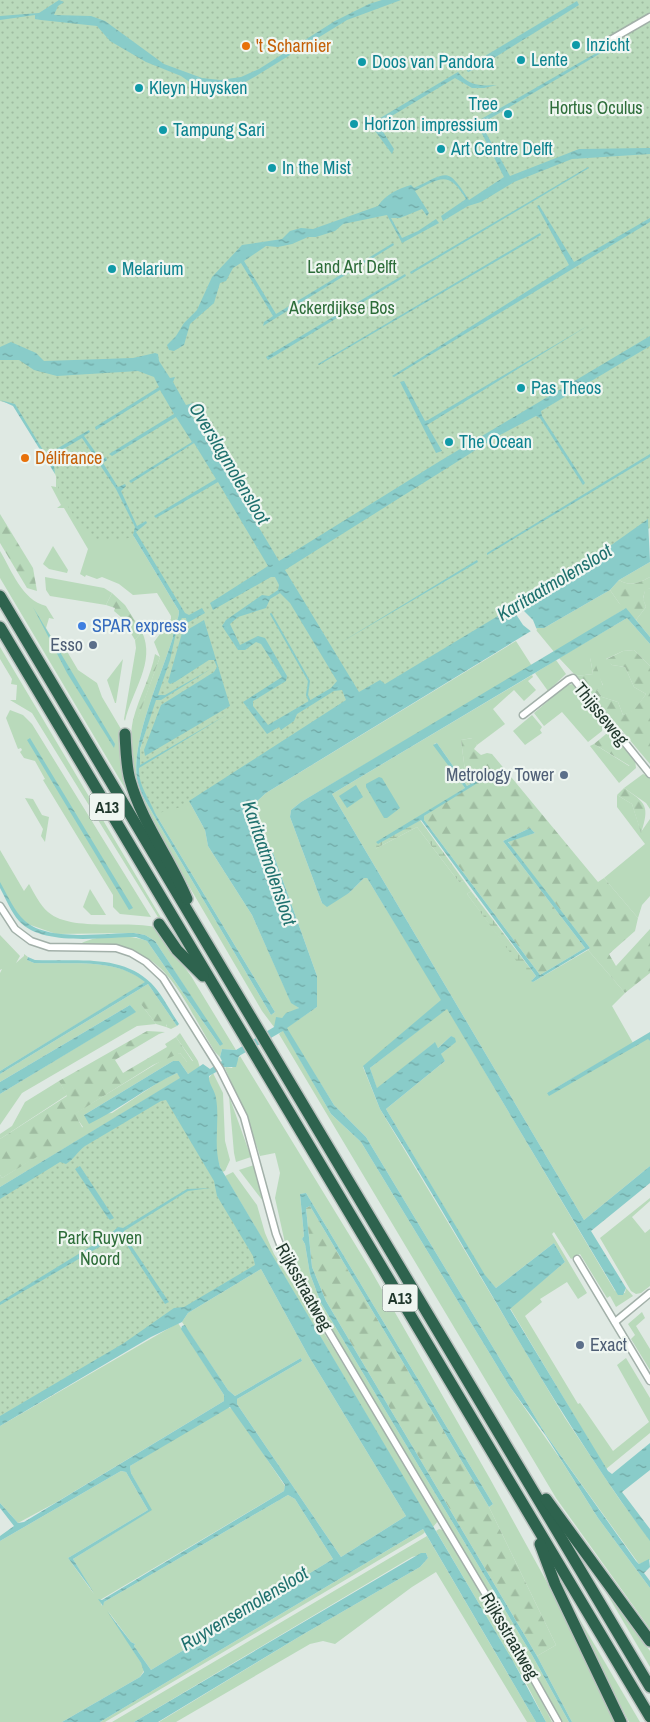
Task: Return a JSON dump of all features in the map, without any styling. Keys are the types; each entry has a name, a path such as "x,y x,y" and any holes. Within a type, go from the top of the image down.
{"highway":[{"name":"A13","path":"0,596 650,1687"},
{"name":"A13","path":"0,627 650,1717"},
{"name":"A13","path":"126,734 127,763 135,795 156,841 180,882 202,935"},
{"name":"A13","path":"159,924 177,950 214,987"},
{"name":"A13","path":"510,1451 650,1641"},
{"name":"A13","path":"530,1517 555,1584 620,1722"}],"street":[{"path":"605,43 650,17"},
{"name":"Thijsseweg","path":"523,715 573,678 650,774"},
{"name":"Rijksstraatweg","path":"0,906 14,928 38,943 49,946 116,948 131,953 146,962 163,978 219,1067 248,1129 276,1234 286,1260 492,1605 558,1722"},
{"path":"577,1259 650,1381"},
{"path":"615,1322 650,1293"}],"green space":[{"name":"Land Art Delft","path":"0,0 650,0 650,528 196,803 155,814 139,782 138,756 180,616 180,609 136,536 118,541 98,541 85,533 58,491 58,482 53,468 14,405 0,401"},
{"path":"56,473 119,539 133,535 179,611 173,637 148,708 138,746 136,764 138,784 153,814 271,1015 275,1012 155,813 189,801 205,830 208,846 252,915 291,1002 299,1008 282,1018 274,1027 262,1011 148,816 136,781 131,757 133,720 138,717 160,657 154,642 171,619 171,616 157,593 133,595 119,584 102,577 97,579 80,574 88,549 64,508 57,508 61,505 51,486 56,487"},
{"path":"0,514 33,568 37,591 27,588 0,543"},
{"path":"53,546 68,570 67,573 49,569 43,564"},
{"path":"0,551 18,584 30,598 46,606 54,619 49,618 46,628 60,651 68,653 78,670 97,683 102,697 121,729 132,800 0,578"},
{"path":"650,562 650,577 634,583 619,580"},
{"path":"45,577 104,588 112,593 106,605 50,596 46,590"},
{"path":"650,577 650,588 645,591 643,598 646,607 636,620 619,603 610,590 619,580 634,583"},
{"path":"650,588 650,637 636,620 646,607 643,599 645,590"},
{"path":"610,590 619,603 626,608 555,653 536,630 536,628 544,628"},
{"path":"112,593 125,605 142,632 135,640 121,617 114,611 115,608 106,605"},
{"path":"627,618 650,644 650,666 634,650 623,651 606,659 612,665 625,667 634,687 646,694 634,711 623,715 618,702 602,697 597,690 603,685 590,657 593,674 576,676 559,658"},
{"path":"142,632 146,643 145,665 125,721 136,648 135,640"},
{"path":"516,641 532,666 301,802 291,810 290,817 322,903 349,893 364,878 367,878 442,1000 363,1067 380,1109 565,1418 620,1500 650,1540 650,1560 639,1564 546,1435 366,1137 334,1105 286,1028 317,1007 317,976 272,850 267,846 253,805 266,793"},
{"path":"0,647 163,921 161,922 32,713 10,700 16,700 17,685 11,684 12,679 0,659"},
{"path":"634,650 650,666 650,764 576,676 593,674 590,657 593,656 603,686 597,690 602,697 618,702 623,715 634,710 646,694 634,687 625,667 612,665 605,660 623,651"},
{"path":"155,654 160,657 138,718 133,720 151,670"},
{"path":"123,659 116,703 115,703 107,680"},
{"path":"556,660 566,674 548,691 535,673"},
{"path":"532,675 533,677 528,681 536,690 524,701 514,690 493,709 505,724 477,745 472,738 461,740 467,786 437,743 434,744 465,788 375,849 417,827 459,882 464,881 471,891 467,894 533,982 588,950 625,993 612,1006 633,1043 547,1093 648,1038 650,1041 650,1166 584,1220 332,794"},
{"path":"573,684 604,721 602,731 588,742 562,712 544,726 534,713 567,685"},
{"path":"10,710 23,715 32,724 151,917 120,914 113,907 113,895 43,780 45,779 35,761 24,758 20,752 21,748 18,749 6,718"},
{"path":"532,715 542,727 540,730 542,733 525,745 513,731"},
{"path":"606,734 614,734 635,759 630,766 594,744"},
{"path":"473,738 477,745 474,749 481,755 492,754 598,882 604,878 638,918 635,931 609,954 616,966 650,929 650,973 625,993 588,950 590,948 511,847 508,841 535,833 530,828 503,841 585,948 540,975 424,820 424,816 483,776 467,786 461,740"},
{"path":"594,744 629,766 635,759 636,768 619,783 590,746"},
{"path":"643,774 650,777 650,809 646,803 624,788"},
{"path":"624,788 644,806 645,817 641,833 632,804 617,795"},
{"path":"617,795 632,804 641,832 650,819 650,896 642,905 638,918 604,878 645,844 617,807"},
{"path":"25,798 33,799 42,815 49,817 45,842 41,836 43,829"},
{"path":"420,820 464,881 459,882 417,827 375,849 371,845 376,842 378,844"},
{"path":"0,850 24,891 29,884 45,909 58,918 84,924 155,927 191,976 236,1050 222,1049 220,1057 215,1052 178,989 165,973 150,960 132,951 109,945 80,944 95,938 113,936 131,937 147,941 220,1046 222,1044 155,941 145,935 134,933 56,934 22,922 0,885"},
{"path":"90,889 106,915 91,915 83,907"},
{"path":"471,891 536,976 531,981 467,894"},
{"path":"0,935 20,956 16,963 24,954 28,957 27,960 34,963 78,963 107,966 134,974 146,982 0,1071 0,973 2,969 0,970"},
{"path":"148,984 177,1026 171,1029 166,1027 167,1025 140,1003 156,1024 137,1026 22,1093 0,1125 0,1094 135,1012 130,1005 0,1082 0,1074"},
{"path":"147,994 167,1023 166,1027 156,1024 140,1003 139,1000"},
{"path":"447,1008 615,1291 625,1293 626,1288 633,1296 616,1307 610,1296 607,1298 580,1254 571,1259 554,1232 552,1234 587,1293 578,1299 567,1282 540,1299 542,1302 525,1316 578,1404 580,1403 613,1451 649,1422 617,1365 626,1358 650,1398 650,1433 606,1469 510,1308 565,1262 554,1243 496,1288 485,1276 386,1109 445,1061 440,1055 455,1042 451,1036 438,1048 434,1043 377,1089 370,1068"},
{"path":"283,1030 331,1114 361,1142 510,1387 561,1460 598,1518 650,1588 650,1629 556,1498 279,1034"},
{"path":"147,1031 165,1032 115,1060 123,1073 167,1047 165,1044 176,1037 193,1062 187,1062 180,1053 153,1065 75,1114 83,1129 2,1178 0,1175 0,1139 67,1096 59,1081"},
{"path":"180,1033 198,1061 200,1068 188,1074 179,1061 173,1061 84,1115 112,1113 162,1080 177,1073 181,1078 0,1187 0,1175 2,1178 83,1127 74,1114 169,1056 180,1053 187,1062 193,1061 176,1037"},
{"path":"240,1056 369,1267 489,1477 559,1604 616,1722 572,1722 537,1656 556,1645 489,1507 493,1504 306,1193 300,1194 304,1236 302,1239 305,1244 310,1274 321,1303 532,1655 569,1722 561,1722 491,1596 289,1261 275,1198 280,1173 275,1153 260,1156 249,1123 225,1068 232,1068"},
{"path":"213,1073 223,1093 225,1141 230,1160 225,1171 222,1172 215,1153 217,1120 208,1079"},
{"path":"59,1081 67,1095 0,1139 0,1134 12,1126 25,1102"},
{"name":"Park Ruyven Noord","path":"171,1093 262,1263 0,1423 0,1196"},
{"path":"229,1096 251,1157 236,1162 234,1153"},
{"path":"254,1165 263,1201 239,1170"},
{"path":"233,1172 257,1205 265,1233 274,1254 438,1521 433,1527 225,1176"},
{"path":"650,1198 650,1201 632,1217 645,1233 650,1229 650,1286 641,1293 636,1294 631,1291 600,1238"},
{"path":"310,1206 489,1507 556,1645 537,1656 326,1301 312,1267 306,1208"},
{"path":"261,1269 308,1355 406,1516 341,1557 237,1404 237,1399 302,1361 301,1358 235,1396 228,1390 182,1322 188,1313"},
{"path":"642,1312 645,1318 636,1326 650,1349 650,1370 631,1339 635,1335 628,1324"},
{"path":"178,1323 224,1395 224,1401 55,1503 18,1523 0,1503 0,1426"},
{"path":"227,1407 233,1409 285,1486 284,1491 100,1600 102,1606 104,1602 288,1495 295,1499 333,1559 151,1670 134,1646 135,1644 131,1642 108,1611 145,1669 140,1677 62,1722 0,1722 0,1541 121,1471 126,1472 148,1510 68,1558 94,1594 73,1559 151,1510 131,1473 130,1466"},
{"path":"423,1529 425,1532 423,1534 105,1722 100,1722"},
{"path":"439,1529 443,1530 525,1668 552,1722 546,1722 527,1685 436,1531"},
{"path":"427,1536 536,1722 527,1722 436,1572 412,1587 335,1644 323,1641 310,1644 176,1722 159,1722 302,1635 420,1567 428,1558 426,1553 412,1557 134,1722 112,1722"},
{"path":"598,1578 650,1651 650,1667 600,1582"},
{"path":"564,1594 570,1603 640,1722 629,1722"}],"water":[{"path":"59,0 64,2 58,6 54,15 91,16 105,21 164,64 202,78 220,80 241,77 259,69 335,21 369,4 382,0 401,0 347,20 242,84 228,85 191,83 181,76 146,62 110,41 97,26 35,19 35,15 0,20 0,16 39,13"},
{"path":"577,1 579,5 478,68 468,72 465,68"},
{"path":"605,48 606,50 481,124 510,176 579,149 650,148 650,154 572,159 514,182 481,202 468,206 443,221 441,216 466,199 455,184 449,180 444,179 432,182 415,191 429,213 427,216 422,209 400,218 391,218 402,238 418,231 436,219 439,223 402,243 387,215 343,224 335,231 316,237 308,237 292,244 278,247 266,246 244,261 276,314 393,243 394,245 263,326 264,322 273,316 241,263 233,268 226,281 220,283 214,303 190,324 184,345 174,351 169,350 167,345 197,310 212,277 242,245 282,239 290,231 301,228 313,229 378,206 385,198 397,190 411,185 414,188 441,176 451,177 469,200 504,177 476,122"},
{"path":"458,72 470,83 497,85 472,88 455,78 385,120 380,127 394,149 392,154 370,124"},
{"path":"589,168 411,274 410,272"},
{"path":"539,205 574,262 650,218 650,222 394,377 392,376 569,265 537,206"},
{"path":"540,233 541,235 318,364"},
{"path":"405,274 406,276 268,360 266,357"},
{"path":"589,325 427,425 442,451 436,453 400,382 404,381 425,421"},
{"name":"Karitaatmolensloot","path":"650,336 650,346 541,411 542,416 585,483 583,485 540,418 536,416 498,436 285,570 359,692 380,680 385,684 586,563 648,519 650,562 619,580 610,590 544,628 536,628 266,793 253,805 267,846 272,850 317,976 317,1007 287,1028 334,1105 366,1137 546,1435 636,1561 639,1564 649,1559 650,1567 644,1573 650,1581 650,1588 598,1518 546,1436 510,1387 361,1142 331,1114 283,1031 239,1056 236,1067 225,1067 209,1076 216,1098 217,1150 220,1167 513,1661 546,1722 536,1722 423,1529 100,1722 62,1722 140,1677 144,1672 141,1663 107,1611 131,1642 135,1644 134,1646 151,1670 333,1559 295,1499 288,1495 104,1602 103,1606 98,1599 102,1600 284,1491 285,1485 230,1407 130,1466 131,1473 152,1510 73,1559 94,1593 68,1558 148,1510 126,1472 121,1471 0,1541 0,1536 14,1526 0,1508 0,1503 18,1523 24,1522 224,1401 224,1395 181,1329 182,1326 185,1325 228,1390 235,1396 301,1358 302,1361 237,1399 237,1404 341,1557 406,1516 308,1355 261,1269 188,1313 182,1322 151,1337 0,1426 0,1416 124,1343 174,1308 184,1307 255,1265 253,1256 217,1196 214,1181 166,1100 161,1101 85,1146 66,1164 60,1162 0,1199 0,1187 180,1078 177,1073 89,1124 84,1115 173,1061 179,1061 188,1074 203,1064 210,1069 222,1061 220,1057 222,1049 236,1050 274,1027 276,1017 282,1018 286,1013 299,1008 291,1003 252,915 208,846 205,830 189,801 346,700 342,690 334,691 297,714 294,721 281,730 279,727 267,734 243,702 282,677 261,644 256,642 245,650 238,650 222,626 226,620 262,595 269,596 278,590 279,585 275,577 271,577 213,610 210,603 268,566 218,482 156,518 154,516 216,479 194,443 131,483 129,481 192,442 176,417 112,456 109,454 174,414 160,390 96,430 95,427 159,387 154,377 138,371 57,376 34,370 19,360 0,360 0,347 11,342 36,353 44,361 133,358 158,354 159,361 170,378 175,377 173,382 186,405 193,403 188,409 279,561 440,461","holes":["280,593 290,603 337,681 331,688 268,725 253,706 253,701 286,681 287,676 265,638 258,636 240,645 230,624 238,617 266,608 270,599"]},
{"path":"0,400 15,404 46,455 89,430 90,432 84,436 101,460 106,457 107,460 103,463 118,487 125,484 126,486 121,491 137,526 146,521 147,523 136,532 185,613 189,615 202,608 205,613 187,623 186,618 182,618 178,624 170,660 158,695 165,695 211,669 161,700 156,700 140,749 140,765 228,714 139,768 139,774 142,786 155,813 275,1012 271,1015 153,814 138,784 136,764 138,746 148,708 173,637 179,611 133,535 135,527 116,489 82,438 48,458 54,466 55,474 13,406"},
{"path":"650,454 650,457 487,555 487,553"},
{"path":"477,560 478,562 340,643"},
{"path":"33,607 115,744 114,748 67,673"},
{"path":"626,608 650,637 650,644 627,618 332,794 584,1220 650,1166 650,1183 591,1231 626,1288 623,1295 618,1295 447,1009 370,1068 377,1088 435,1042 438,1048 451,1036 455,1038 456,1042 441,1054 445,1061 386,1109 485,1275 496,1288 554,1243 565,1262 510,1309 608,1471 612,1474 650,1443 650,1470 622,1492 650,1529 650,1541 613,1489 544,1382 380,1109 363,1066 441,1000 367,878 364,878 349,893 327,907 322,903 290,817 291,810 301,802"},
{"path":"204,620 230,706 145,756 144,750 161,705 214,672 217,667 214,660 209,660 175,682 170,684 168,682 182,633"},
{"path":"30,738 133,908 129,910 27,740"},
{"path":"437,743 467,786 484,776 484,779 424,816 424,820 540,975 585,948 503,841 530,828 535,833 508,842 590,948 533,982 531,981 536,976 421,820 378,844 376,842 465,788 433,745"},
{"path":"379,777 382,778 400,808 387,818 384,818 366,787 366,784"},
{"path":"356,785 363,797 347,808 339,796"},
{"path":"0,882 17,912 35,928 48,932 77,935 134,933 145,935 155,941 223,1044 220,1046 147,941 136,937 74,939 42,934 29,929 19,921 11,910 0,888"},
{"path":"28,957 35,960 96,961 126,967 139,973 155,987 179,1024 177,1026 148,984 0,1074 0,1071 145,982 133,974 106,966 78,963 34,963 27,960"},
{"path":"130,1005 136,1012 0,1094 0,1082"},
{"path":"650,1032 650,1041 648,1039 549,1096 547,1093"},
{"path":"80,1166 114,1218 110,1220 108,1218 75,1169"},
{"path":"211,1188 188,1191 124,1231 124,1235 169,1302 165,1304 123,1239 118,1236 0,1305 0,1302 108,1236 118,1227 123,1228 187,1189"},
{"path":"306,1193 493,1504 489,1507 310,1206 306,1208 312,1267 326,1301 537,1656 572,1722 569,1722 532,1655 321,1303 310,1274 305,1244 302,1239 304,1236 300,1194"},
{"path":"421,1553 426,1553 428,1558 420,1567 302,1635 158,1722 134,1722"}],"pier":[{"path":"515,602 533,620 537,630 533,633 523,625 510,605"}],"waterway":[{"path":"271,614 309,681 307,695 310,702"}],"place":[{"name":"Inzicht","path":"576,45"},
{"name":"'t Scharnier","path":"246,46"},
{"name":"Lente","path":"521,60"},
{"name":"Doos van Pandora","path":"362,62"},
{"name":"Kleyn Huysken","path":"139,88"},
{"name":"Tree impressium","path":"508,114"},
{"name":"Horizon","path":"354,124"},
{"name":"Tampung Sari","path":"163,130"},
{"name":"Art Centre Delft","path":"441,149"},
{"name":"In the Mist","path":"272,168"},
{"name":"Melarium","path":"112,269"},
{"name":"Pas Theos","path":"521,388"},
{"name":"The Ocean","path":"449,442"},
{"name":"Délifrance","path":"25,458"},
{"name":"SPAR express","path":"82,626"},
{"name":"Esso","path":"93,645"},
{"name":"Metrology Tower","path":"564,775"},
{"name":"Exact","path":"580,1345"}],"park label":[{"name":"Hortus Oculus","path":"596,108"},
{"name":"Ackerdijkse Bos","path":"342,308"}],"water label":[{"name":"Overslagmolensloot","path":"230,463"},
{"name":"Ruyvensemolensloot","path":"244,1608"}]}
